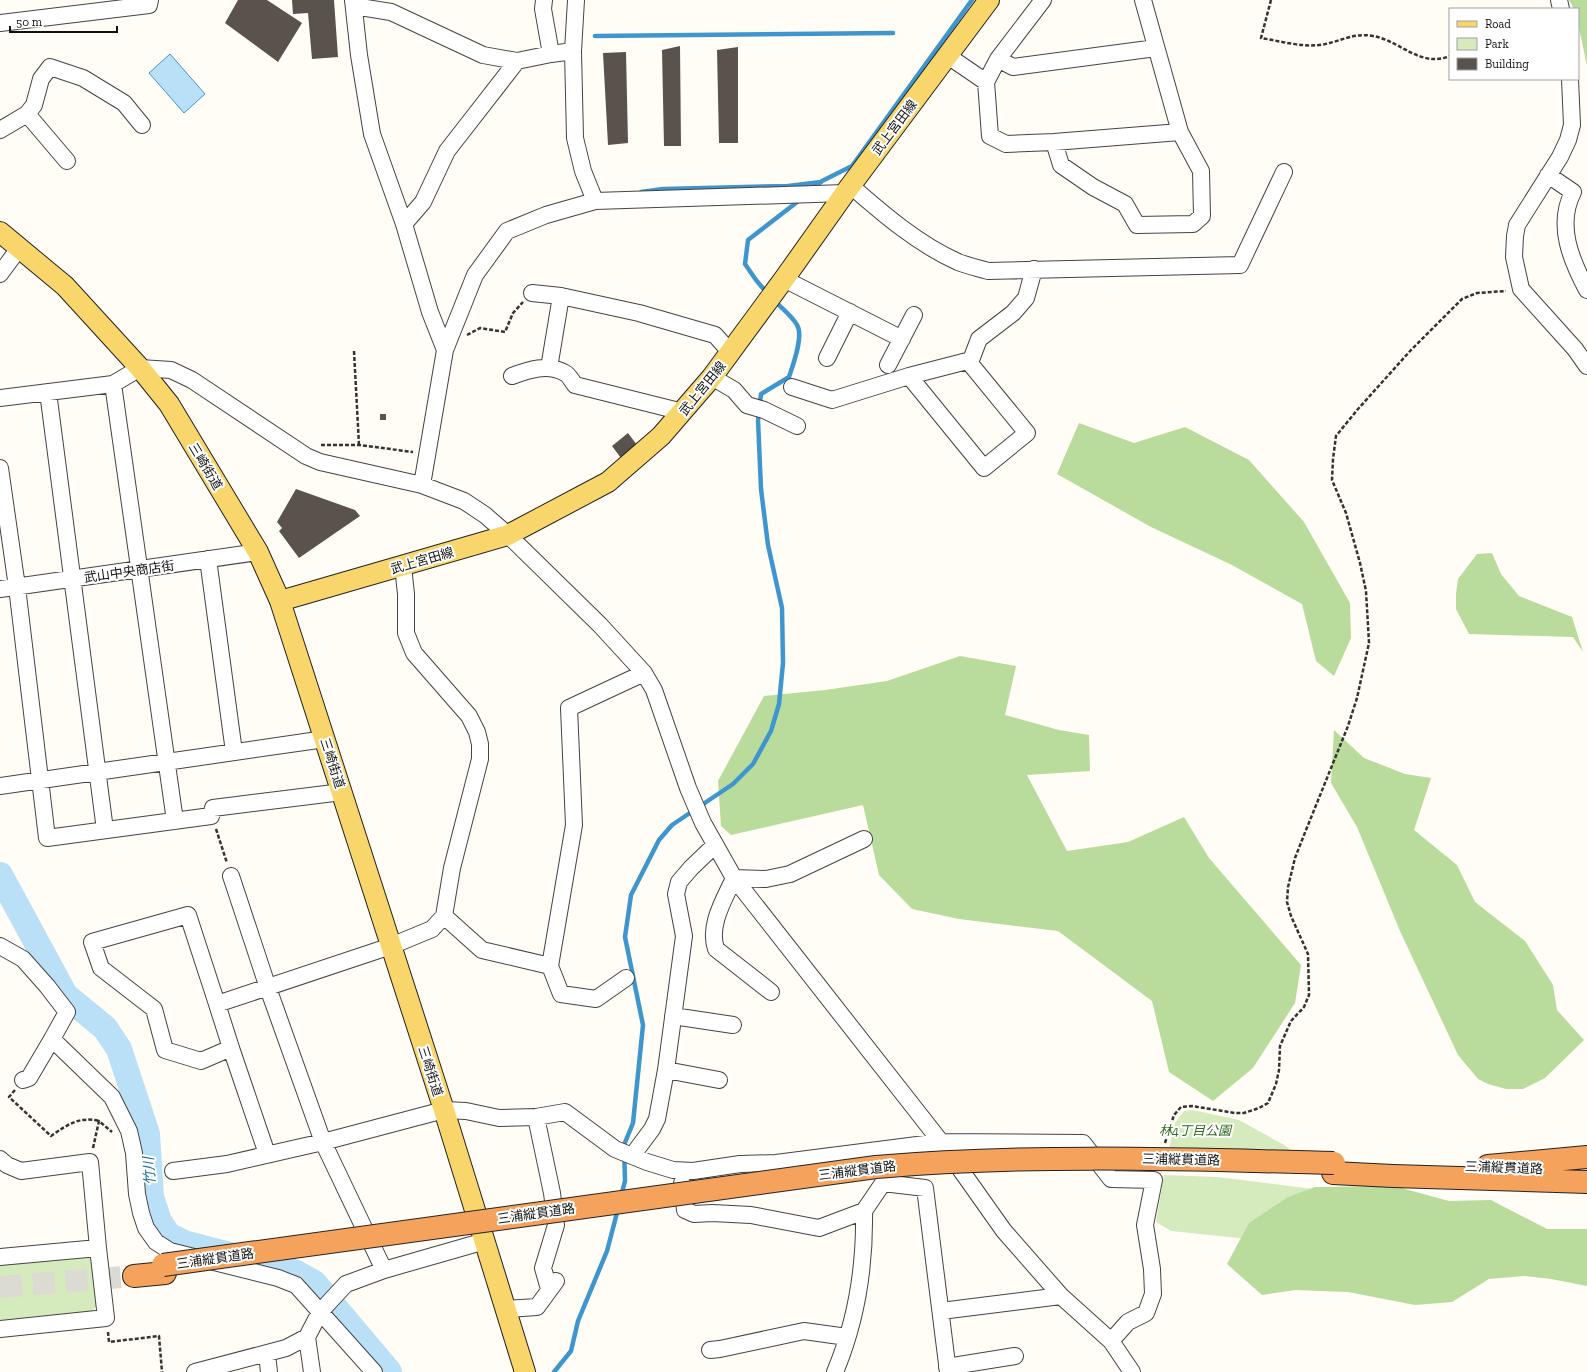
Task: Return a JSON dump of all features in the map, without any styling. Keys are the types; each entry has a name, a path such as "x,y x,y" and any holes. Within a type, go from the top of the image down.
{"highway":[{"path":"1488,1172 1587,1157"},
{"name":"三浦縦貫道路","path":"133,1272 164,1269 876,1167 964,1160 1139,1158 1334,1168 1488,1172 1587,1170"},
{"path":"1488,1172 1587,1192"},
{"name":"三浦縦貫道路","path":"1488,1172 1587,1182"}],"main road":[{"name":"武上宮田線","path":"280,601 508,535 608,482 661,436 683,412 731,353 847,189 989,0"},
{"name":"三崎街道","path":"0,232 20,247 65,286 140,368 169,404 258,552 280,601 325,739 444,1110 525,1372"}],"street":[{"path":"0,23 149,5 150,0"},
{"path":"544,0 543,9 551,54"},
{"path":"576,0 573,51 575,138 583,171 595,201"},
{"path":"1043,0 998,59 986,82 990,136 1006,144 1054,142 1180,132"},
{"path":"1054,142 1062,165 1094,187 1125,204 1137,224 1193,224 1202,216 1201,171 1180,132 1143,0"},
{"path":"446,347 430,312 404,224 372,134 359,55 354,3 391,12 414,21 483,55 517,61 573,51"},
{"path":"998,59 1013,67 1156,48"},
{"path":"948,56 986,82"},
{"path":"404,224 423,202 447,151 517,61"},
{"path":"0,130 27,114 34,105 41,78 50,67 83,78 103,92 124,103 142,125"},
{"path":"1570,80 1572,125 1568,140 1560,157 1517,225 1514,257 1521,289 1575,349 1587,366"},
{"path":"27,114 67,161"},
{"path":"422,484 446,347 475,275 507,231 546,214 595,201 847,189 927,246 959,262 988,271 1240,265 1284,172"},
{"path":"1548,175 1573,192 1568,202 1565,224 1568,245 1575,268 1587,290"},
{"path":"0,274 20,247"},
{"path":"792,387 832,400 909,376 971,360 979,339 1013,313 1026,298 1034,269"},
{"path":"776,291 850,312 902,339"},
{"path":"532,294 561,296 639,313 715,335 731,353"},
{"path":"549,368 561,296"},
{"path":"827,358 850,312"},
{"path":"888,365 914,315"},
{"path":"909,376 984,468 1027,433 968,361"},
{"path":"0,398 113,384 140,368 171,370 192,380 306,456 320,462 422,484 464,501 485,515 508,535 600,625 644,673 654,690 688,788 703,823 734,878 941,1142 1004,1230 1061,1296 1111,1341 1132,1372"},
{"path":"512,376 529,370 549,368 566,373 575,385 683,412"},
{"path":"712,377 734,390 747,406 764,410 798,426"},
{"path":"113,384 175,821"},
{"path":"48,392 105,830"},
{"path":"0,468 47,838 211,816 213,808 342,792"},
{"name":"武山中央商店街","path":"0,589 258,552"},
{"path":"208,559 234,752"},
{"path":"217,1004 392,946 432,929 444,916 452,868 480,759 480,744 477,732 469,716 414,653 406,633 406,594 403,566"},
{"path":"626,978 596,999 561,994 550,966 574,825 569,708 644,673"},
{"path":"0,786 325,739"},
{"path":"734,878 766,879 790,874 864,839"},
{"path":"632,1156 652,1129 657,1118 666,1070 684,936 676,894 679,882 715,845"},
{"path":"231,876 268,988 323,1142 384,1270"},
{"path":"734,878 714,924 713,939 716,949 771,992"},
{"path":"231,1048 201,1061 165,1050 154,1009 101,968 92,942 188,916 267,1154"},
{"path":"444,916 482,950 550,966"},
{"path":"0,946 23,959 47,986 66,1012 29,1078 23,1080"},
{"path":"673,1016 733,1025"},
{"path":"52,1039 112,1097 129,1131 134,1153 137,1194 141,1213 146,1228 156,1242 170,1251 284,1280 296,1285 374,1372"},
{"path":"666,1070 719,1080"},
{"path":"174,1171 227,1164 323,1142 444,1110 466,1111 499,1118 536,1117 565,1112 615,1149 673,1170 693,1171 740,1164 776,1163 941,1142 1083,1144 1111,1178 1154,1180 1145,1225 1152,1269 1153,1294 1146,1313 1128,1322 1111,1341"},
{"path":"506,1309 537,1307 552,1285 543,1268 556,1226 552,1193 536,1117"},
{"path":"835,1372 847,1337 856,1303 864,1238 864,1211 882,1182 887,1150"},
{"path":"0,1159 7,1165 22,1171 90,1162 106,1318 0,1330"},
{"path":"681,1170 685,1210 694,1214 712,1213 751,1215 819,1228 864,1211"},
{"path":"882,1182 925,1188 947,1369 1015,1356"},
{"path":"195,1372 267,1354 286,1348 307,1337 320,1312 346,1284 384,1270 485,1241"},
{"path":"0,1257 98,1248"},
{"path":"941,1311 1061,1296"},
{"path":"710,1350 720,1350 804,1331 847,1337"},
{"path":"307,1337 312,1372"},
{"path":"267,1354 269,1372"}],"path":[{"path":"1272,0 1261,38 1309,46 1321,45 1361,34 1394,42 1423,58 1434,60 1449,56"},
{"path":"1164,1145 1174,1115 1181,1107 1192,1106 1235,1113 1244,1113 1268,1103 1276,1084 1279,1070 1280,1046 1291,1021 1304,1007 1309,995 1308,954 1291,916 1287,902 1288,887 1299,847 1348,726 1357,698 1369,643 1366,591 1360,563 1346,513 1332,480 1336,436 1411,350 1462,299 1477,293 1521,289"},
{"path":"446,347 480,328 505,332 513,312 532,294"},
{"path":"354,351 359,445"},
{"path":"317,444 359,445 428,454"},
{"path":"211,816 231,876"},
{"path":"9,1097 51,1136 67,1124 88,1118 99,1121 134,1153"},
{"path":"90,1162 99,1121"},
{"path":"106,1318 109,1342 158,1336 162,1372"}],"green space":[{"path":"1569,0 1587,0 1587,66 1579,28 1579,8 1573,8"},
{"path":"1079,423 1134,443 1185,427 1249,460 1304,522 1350,603 1351,638 1334,676 1316,661 1302,604 1232,565 1151,527 1057,474"},
{"path":"1492,553 1501,574 1519,596 1572,617 1583,652 1573,637 1469,634 1456,609 1458,579 1477,554"},
{"path":"960,656 1016,666 1005,715 1059,730 1089,735 1090,771 1027,775 1067,851 1128,842 1184,817 1209,858 1301,965 1295,1003 1253,1068 1213,1101 1169,1072 1152,1001 1058,931 959,919 912,909 879,875 863,805 731,835 721,826 718,781 764,696 825,690 887,681"},
{"path":"1334,730 1364,758 1405,774 1431,778 1414,830 1457,865 1475,902 1525,941 1553,985 1557,1010 1584,1040 1545,1078 1523,1089 1506,1089 1488,1084 1478,1079 1458,1055 1400,931 1357,827 1331,783"},
{"name":"林4丁目公園","path":"1193,1110 1239,1120 1286,1146 1292,1152 1169,1148 1175,1123 1184,1111"},
{"path":"1164,1175 1218,1177 1313,1189 1248,1239 1171,1231 1156,1222"},
{"path":"1394,1186 1449,1201 1491,1200 1547,1229 1587,1229 1587,1286 1525,1276 1489,1279 1452,1302 1415,1305 1348,1292 1295,1290 1262,1295 1227,1264 1249,1223 1288,1197 1315,1187"},
{"path":"85,1256 93,1260 98,1304 91,1313 0,1322 0,1265"}],"water":[{"path":"170,54 205,94 184,113 149,73"}],"building":[{"path":"238,0 267,0 302,23 278,62 225,23"},
{"path":"292,0 334,0 338,57 312,59 308,13 293,14"},
{"path":"680,46 681,146 664,146 662,50"},
{"path":"738,47 738,143 719,143 717,50"},
{"path":"626,52 628,143 608,145 603,53"},
{"path":"380,414 386,414 386,420 380,420"},
{"path":"628,433 637,445 621,458 612,446"},
{"path":"296,489 355,510 360,516 299,558 279,531 282,528 277,522"}],"waterway":[{"path":"811,190 822,181 852,166 972,0"},
{"path":"595,36 893,33"},
{"path":"641,192 663,189 788,186 821,182"},
{"path":"767,293 745,264 748,240 801,199"},
{"path":"621,1196 625,1181 624,1145 633,1123 643,1025 625,937 631,895 659,840 672,825 733,784 753,764 771,731 779,704 783,663 782,608 768,545 761,489 758,420 761,394 789,377 799,343 799,330 795,322 774,300"},
{"name":"竹川","path":"0,875 65,995 105,1028 119,1049 147,1134 151,1197 159,1221 168,1235 184,1243 294,1272 314,1283 389,1372"},
{"path":"554,1372 571,1351 578,1321 607,1251 618,1209"}],"tunnel":[{"path":"0,1287 134,1276"}]}
